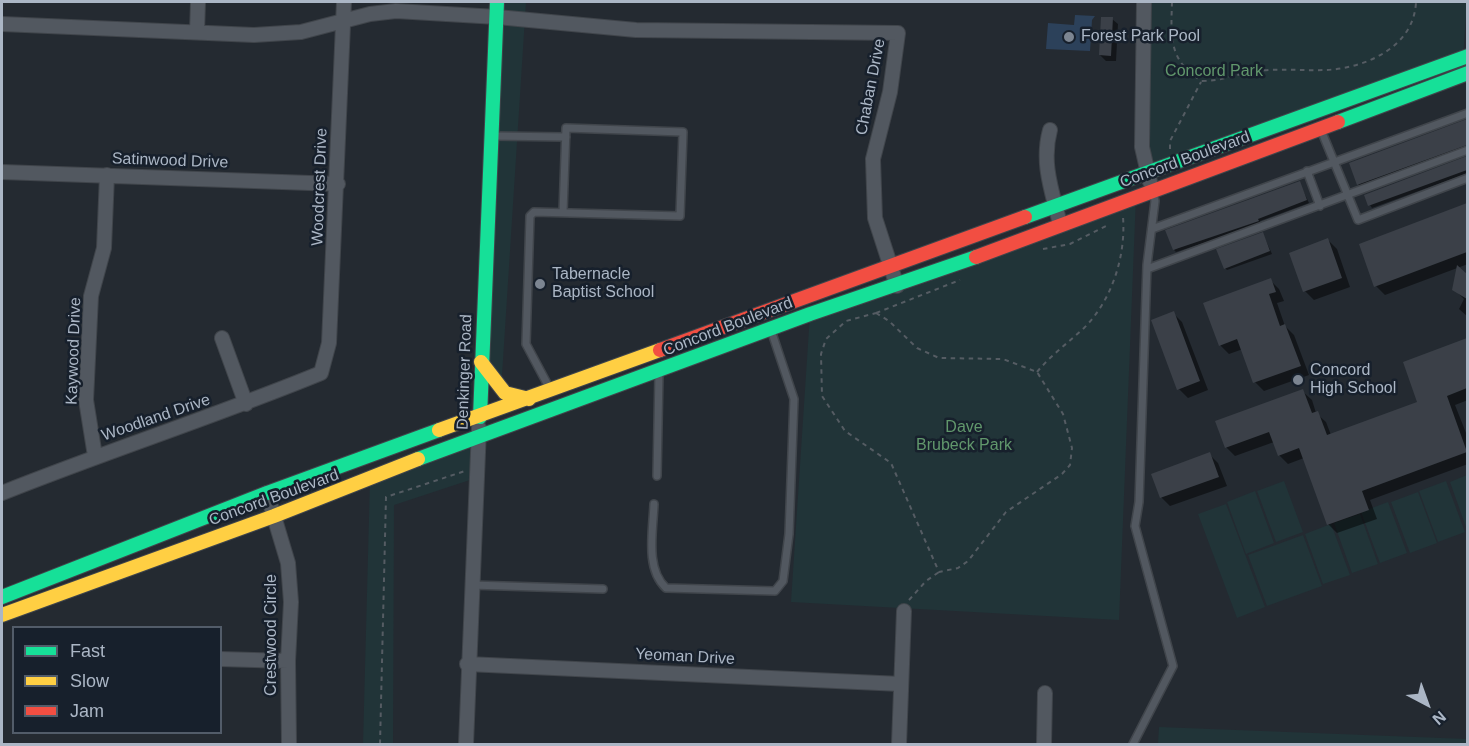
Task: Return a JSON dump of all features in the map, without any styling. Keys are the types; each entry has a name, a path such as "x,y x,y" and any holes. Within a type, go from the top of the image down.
{"street":[{"path":"197,32 198,2"},
{"name":"Woodcrest Drive","path":"321,373 329,343 338,184 344,2"},
{"name":"Denkinger Road","path":"466,744 467,664 480,417 497,2"},
{"path":"1144,2 1142,147 1152,190"},
{"name":"Chaban Drive","path":"2,24 254,35 289,33 396,11 496,17 636,30 898,33 890,92 873,159 875,218 889,265"},
{"name":"Concord Boulevard","path":"2,597 267,494 534,399 889,265 1467,56"},
{"path":"1320,127 1329,114 1428,78 1438,67"},
{"name":"Concord Boulevard","path":"2,615 274,516 479,435 658,372 771,329 897,286 1467,73"},
{"path":"1050,130 1045,149 1046,169 1060,224"},
{"name":"Satinwood Drive","path":"2,172 338,184"},
{"name":"Kaywood Drive","path":"95,456 86,400 91,296 104,248 107,175"},
{"path":"889,265 897,286"},
{"path":"222,339 246,404"},
{"path":"481,362 501,391 514,399 534,399"},
{"name":"Woodland Drive","path":"2,493 95,456 246,404 321,373"},
{"name":"Crestwood Circle","path":"267,494 288,562 291,602 288,661 289,744"},
{"path":"899,744 904,611"},
{"path":"222,659 288,661"},
{"name":"Yeoman Drive","path":"467,664 901,684"},
{"path":"1044,744 1045,693"}],"lane":[{"path":"1152,229 1467,113"},
{"path":"1320,127 1358,220 1467,178"},
{"path":"551,392 526,344 530,216 534,212 563,212 680,216 683,132 566,128 563,212"},
{"path":"491,136 566,137"},
{"path":"1147,268 1467,150"},
{"path":"1307,171 1320,206"},
{"path":"1133,744 1173,666 1135,526 1139,502 1147,268 1155,201 1152,190"},
{"path":"654,504 652,562 657,580 666,588 775,591 783,581 789,534 794,399 771,329"},
{"path":"657,476 658,372"},
{"path":"471,585 603,589"}],"path":[{"path":"1172,2 1173,45 1178,60 1190,74 1202,81 1220,81 1256,71 1328,70 1353,67 1375,59 1394,47 1407,32 1415,14 1416,2"},
{"path":"1172,163 1170,141 1202,81"},
{"path":"1037,372 1053,353 1085,327 1109,292 1125,243 1123,217"},
{"path":"1041,249 1070,244 1112,222"},
{"path":"939,572 891,463 845,431 822,396 821,354 826,339 846,321 876,313 945,288 966,277"},
{"path":"876,313 889,321 917,348 939,358 1003,359 1037,372 1063,414 1072,448 1070,465 1062,474 1006,512 968,561 958,568 939,572 911,595 904,611"},
{"path":"380,744 386,497 477,468"}],"green space":[{"path":"497,2 526,2 501,391 481,362"},
{"name":"Concord Park","path":"1144,2 1467,2 1463,58 1148,172"},
{"name":"Dave Brubeck Park","path":"1136,196 1119,620 791,602 810,314"},
{"path":"479,435 476,478 394,505 393,744 363,744 370,480"},
{"path":"1468,475 1467,530 1450,482"},
{"path":"1284,481 1303,532 1276,542 1257,491"},
{"path":"1446,481 1465,532 1438,542 1419,491"},
{"path":"1255,491 1274,543 1246,554 1227,502"},
{"path":"1418,492 1437,543 1410,553 1391,502"},
{"path":"1388,502 1407,553 1380,563 1361,512"},
{"path":"1226,504 1265,607 1237,618 1198,514"},
{"path":"1360,514 1378,564 1352,573 1334,523"},
{"path":"1331,524 1350,575 1323,584 1305,534"},
{"path":"1303,535 1322,586 1267,606 1248,555"},
{"path":"1159,727 1467,739 1467,744 1158,744"}],"water":[{"name":"Forest Park Pool","path":"1075,15 1095,16 1092,20 1090,51 1046,49 1048,23 1074,25"}],"building":[{"path":"1101,17 1113,17 1111,56 1099,55"},
{"path":"1467,119 1467,145 1357,185 1349,163"},
{"path":"1467,156 1467,170 1368,206 1364,195"},
{"path":"1300,181 1307,200 1258,219 1259,221 1173,250 1165,230"},
{"path":"1467,203 1467,252 1374,287 1359,244"},
{"path":"1263,232 1270,251 1224,269 1216,249"},
{"path":"1328,238 1342,278 1303,292 1289,253"},
{"path":"1457,265 1467,274 1467,299 1452,290"},
{"path":"1271,278 1276,292 1269,294 1280,326 1285,324 1301,366 1253,383 1237,339 1219,346 1203,303"},
{"path":"1174,311 1200,381 1177,390 1151,320"},
{"path":"1467,338 1467,388 1447,396 1467,452 1362,491 1369,510 1327,525 1299,448 1278,456 1269,432 1225,448 1215,421 1303,389 1312,413 1318,411 1327,435 1417,402 1403,362"},
{"path":"1210,452 1219,477 1160,498 1151,474"}],"traffic: fast":[{"path":"480,417 497,2"},
{"path":"1025,217 1468,56"},
{"path":"1338,122 1468,73"},
{"path":"418,459 810,314 976,257"},
{"path":"2,597 267,493 439,430"}],"traffic: slow":[{"path":"439,430 660,350"},
{"path":"481,362 505,393 529,399"},
{"path":"2,615 274,516 418,459"}],"traffic: jam":[{"path":"976,257 1338,122"},
{"path":"660,350 1025,217"}],"place":[{"name":"Forest Park Pool","path":"1069,37"},
{"name":"Tabernacle Baptist School","path":"540,284"},
{"name":"Concord High School","path":"1298,380"}]}
